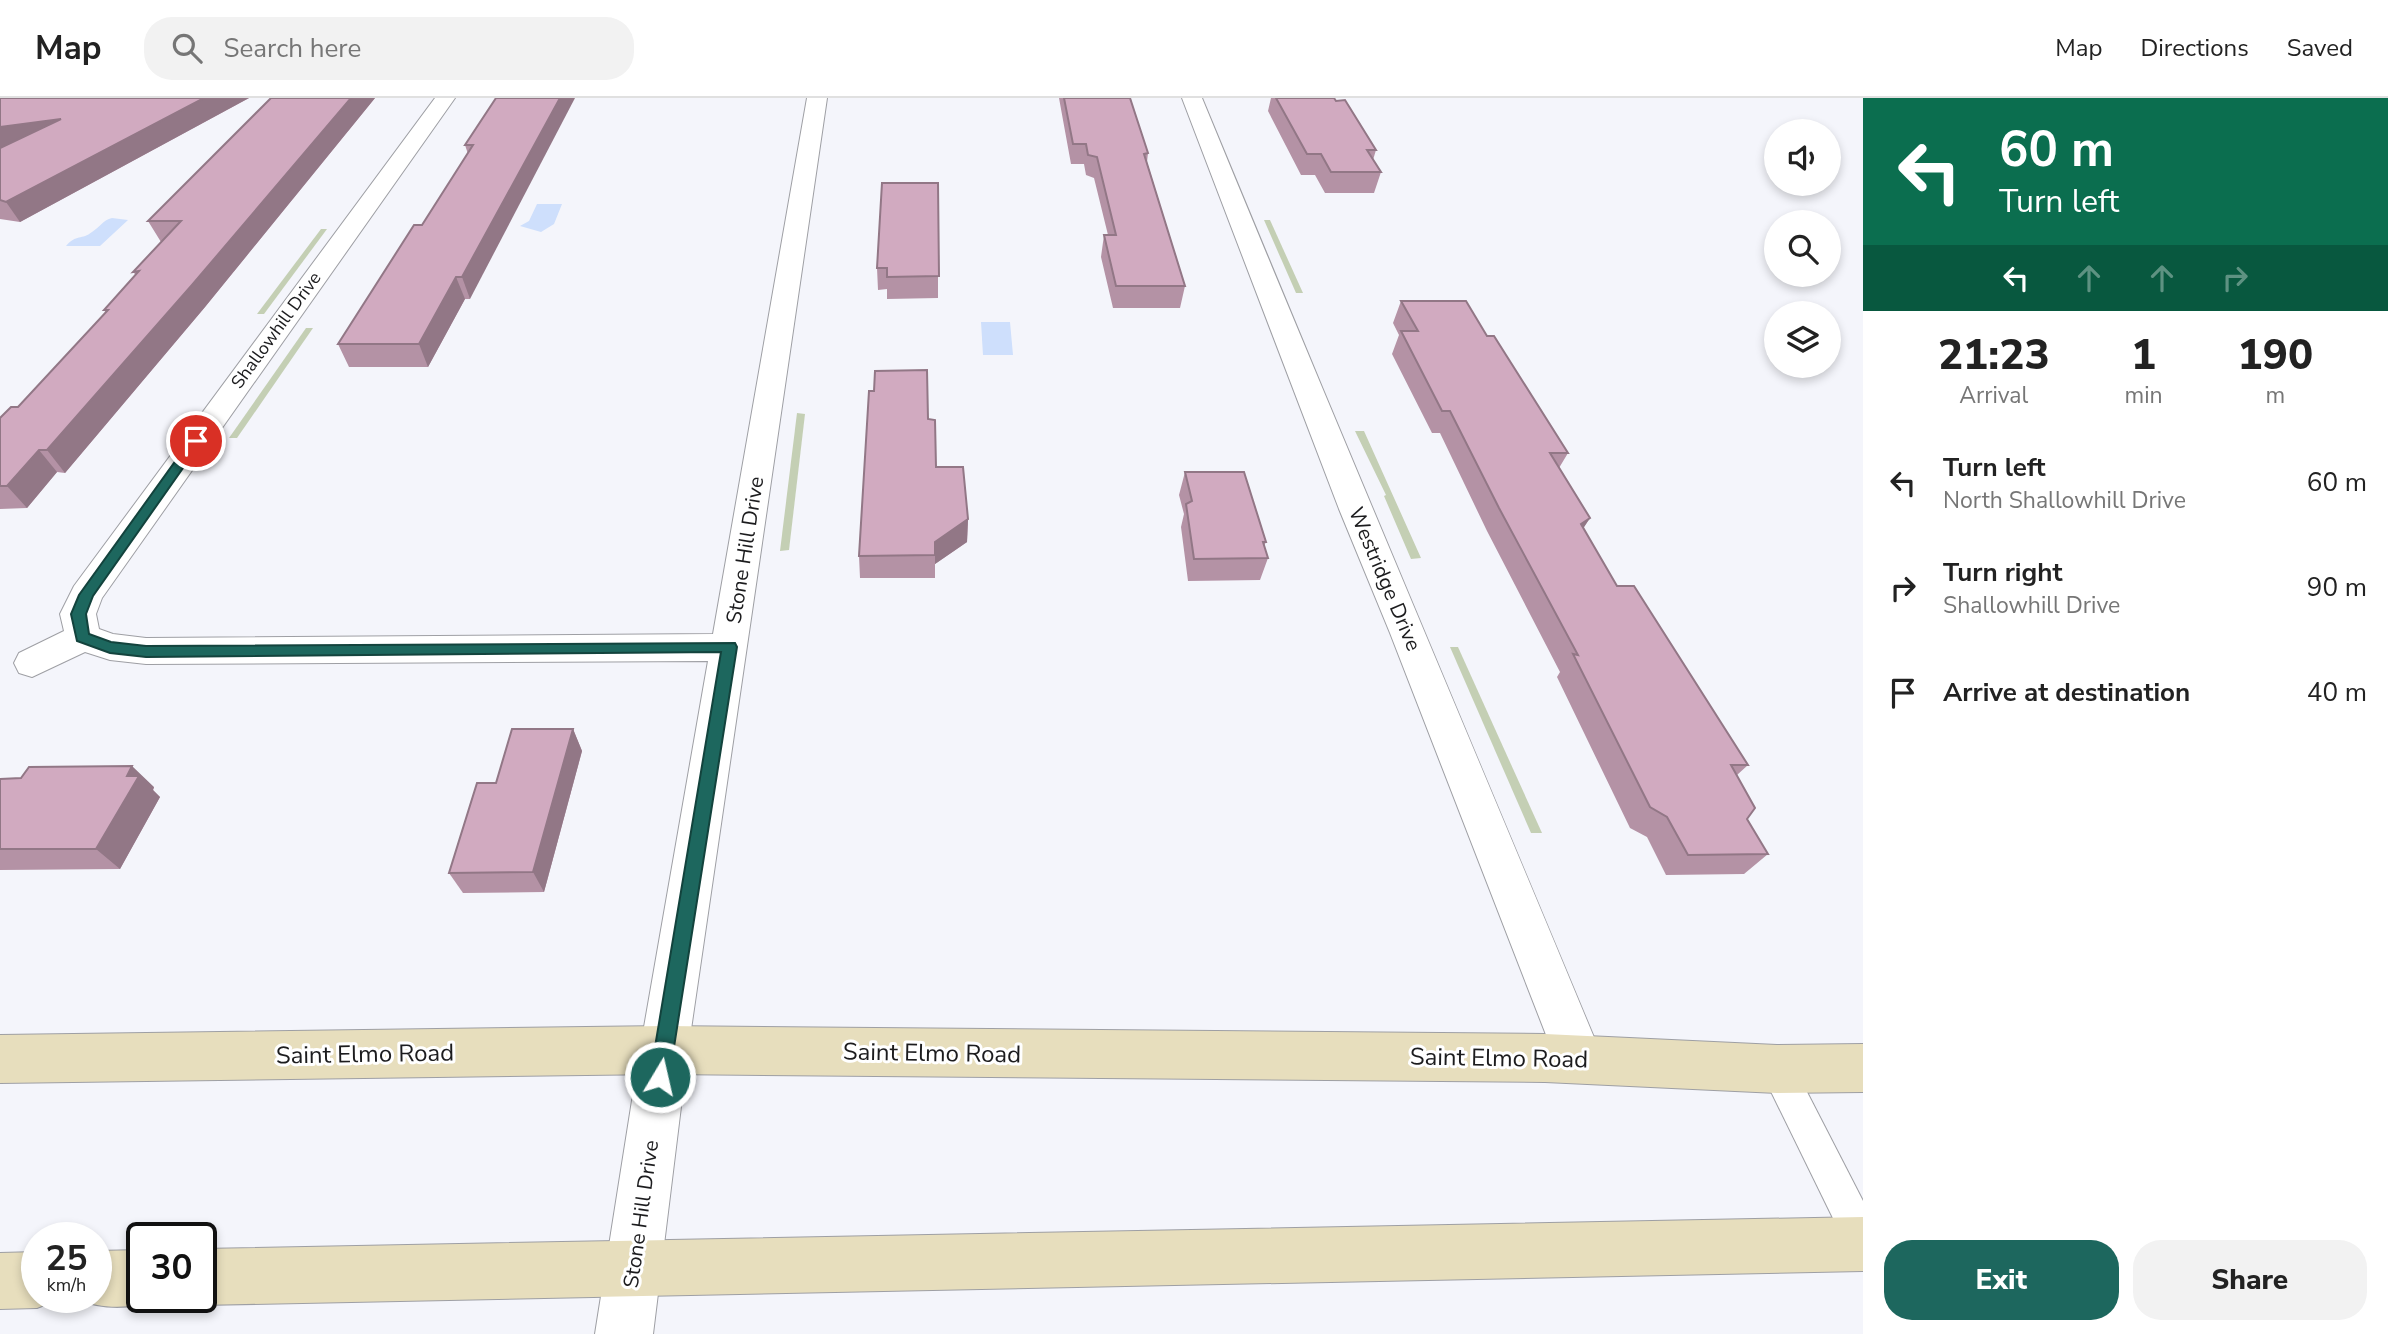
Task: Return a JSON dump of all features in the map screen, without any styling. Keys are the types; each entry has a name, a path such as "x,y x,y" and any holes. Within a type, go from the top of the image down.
{"main road":[{"name":"Saint Elmo Road","path":"0,1059 664,1050 1579,1059 1777,1069 1863,1068"},
{"path":"217,1277 1863,1242"},
{"path":"0,1281 21,1280"}],"street":[{"name":"Shallowhill Drive","path":"83,638 78,614 86,595 445,98"},
{"name":"Stone Hill Drive","path":"624,1334 664,1050 817,98"},
{"name":"Westridge Drive","path":"1192,98 1355,509 1408,633 1579,1059"},
{"path":"32,663 83,638 110,648 146,651 730,647"}],"lane":[{"path":"1777,1069 1863,1242"}],"green space":[{"path":"1264,220 1270,220 1303,293 1296,293"},
{"path":"321,229 327,229 264,314 257,314"},
{"path":"306,328 313,328 237,438 229,438"},
{"path":"797,413 805,414 789,550 780,551"},
{"path":"1355,431 1364,431 1421,558 1411,559 1384,496 1386,495"},
{"path":"1450,647 1458,647 1542,833 1531,833"}],"water":[{"path":"537,204 562,204 554,224 541,232 520,226 529,221"},
{"path":"112,218 128,220 100,246 66,246 73,240 88,234"},
{"path":"981,322 1010,322 1013,355 983,355"}],"building":[{"path":"0,98 204,98 6,202 0,200 0,148 61,119 0,127"},
{"path":"271,98 351,98 47,450 39,450 7,486 0,486 0,418 11,407 18,407 108,310 104,310 139,271 133,272 181,221 148,221"},
{"path":"496,98 560,98 462,277 456,277 419,344 338,344 414,225 422,225 473,145 465,145"},
{"path":"1064,98 1130,98 1148,153 1144,154 1185,286 1116,286 1104,235 1116,235 1097,157 1088,155 1086,144 1073,144"},
{"path":"1276,98 1345,100 1376,150 1367,150 1381,172 1331,172 1321,154 1307,154"},
{"path":"882,183 938,183 939,276 887,277 887,268 877,268"},
{"path":"1401,301 1466,301 1487,336 1494,336 1568,453 1550,453 1590,518 1581,524 1617,586 1634,586 1748,765 1731,765 1755,808 1747,819 1768,854 1688,855 1667,817 1650,807 1573,654 1578,655 1450,411 1442,411 1401,331 1418,331"},
{"path":"927,370 928,419 935,420 936,467 963,467 968,519 935,542 935,555 859,556 869,391 874,391 875,371"},
{"path":"1185,472 1244,472 1266,542 1263,542 1268,558 1194,559 1186,504 1192,501"},
{"path":"512,729 573,729 533,872 449,873 477,783 496,783"},
{"path":"132,766 127,776 139,776 96,849 0,849 0,779 21,778 29,767"}],"route":[{"path":"196,441 86,595 78,614 83,638 110,648 146,651 730,647 660,1077"}]}
